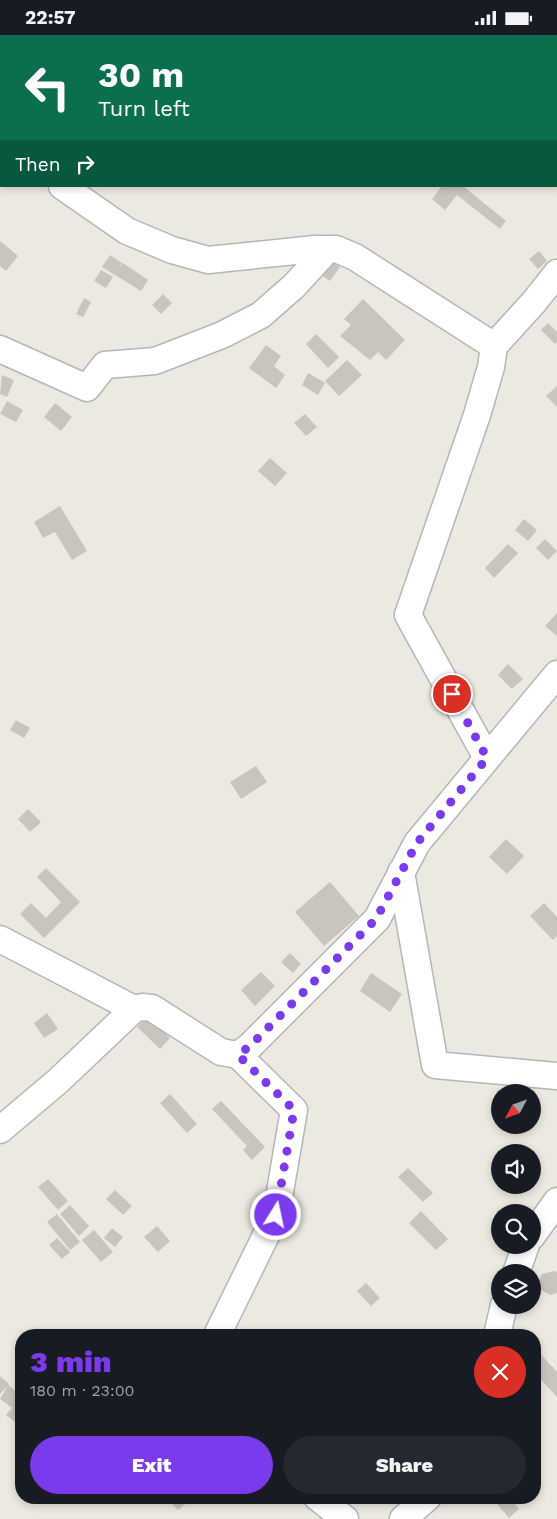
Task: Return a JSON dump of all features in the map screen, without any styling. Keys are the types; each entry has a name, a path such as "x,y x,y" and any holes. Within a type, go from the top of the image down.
{"street":[{"path":"63,187 127,231 172,250 208,260 336,249 355,257 494,346"},
{"path":"0,349 87,388 105,365 155,361 222,335 261,315 294,286 328,249"},
{"path":"487,758 408,615 477,415 494,346 534,302 557,273"},
{"path":"238,1055 250,1046 376,919 417,843 557,674"},
{"path":"402,872 435,1065 557,1076"},
{"path":"0,939 134,1009"},
{"path":"0,1130 58,1081 134,1009 142,1007 152,1008 221,1052 238,1055 294,1110 276,1215 220,1329"},
{"path":"541,1223 557,1201"},
{"path":"498,1329 501,1314"},
{"path":"326,1504 345,1519"},
{"path":"403,1519 420,1504"}],"building":[{"path":"441,187 464,187 506,221 500,229 457,195 445,210 432,199"},
{"path":"0,241 18,256 6,271 0,266"},
{"path":"539,251 547,261 538,269 529,259"},
{"path":"110,255 122,263 117,270 123,263 148,280 141,291 102,267"},
{"path":"327,259 340,267 330,281 318,273"},
{"path":"101,270 113,277 106,288 94,281"},
{"path":"163,294 172,303 161,314 152,305"},
{"path":"84,298 91,302 83,317 76,314"},
{"path":"363,299 405,340 386,360 378,352 370,360 340,336 351,325 344,319"},
{"path":"548,323 557,332 557,342 555,344 541,330"},
{"path":"316,334 339,357 328,368 306,344"},
{"path":"266,345 281,356 274,366 285,375 276,388 249,368"},
{"path":"347,360 362,375 339,396 325,381"},
{"path":"308,373 325,383 318,395 302,385"},
{"path":"2,375 14,380 7,397 0,394"},
{"path":"557,386 557,407 546,396"},
{"path":"7,401 23,410 16,422 0,414"},
{"path":"55,403 72,417 61,431 44,417"},
{"path":"305,414 317,427 306,436 294,423"},
{"path":"270,458 287,473 275,486 258,471"},
{"path":"60,506 87,551 72,560 55,532 43,538 34,522"},
{"path":"524,519 537,530 528,541 515,530"},
{"path":"545,539 557,551 548,560 536,548"},
{"path":"508,544 518,553 494,578 485,568"},
{"path":"557,613 557,636 545,626"},
{"path":"508,664 523,679 512,689 498,675"},
{"path":"16,720 30,728 24,738 10,730"},
{"path":"256,766 267,782 241,799 230,782"},
{"path":"28,809 41,822 30,832 18,819"},
{"path":"506,839 524,856 507,874 489,857"},
{"path":"46,868 80,902 44,938 20,914 31,903 46,918 61,902 37,877"},
{"path":"330,882 359,916 324,946 295,912"},
{"path":"544,903 557,917 557,936 553,940 530,916"},
{"path":"290,953 301,964 293,973 281,962"},
{"path":"261,972 275,986 255,1006 241,990"},
{"path":"371,973 402,994 390,1012 360,991"},
{"path":"47,1013 58,1029 44,1038 34,1023"},
{"path":"148,1016 170,1038 160,1049 137,1027"},
{"path":"170,1094 197,1124 187,1133 160,1103"},
{"path":"221,1101 265,1147 252,1160 243,1150 247,1146 212,1109"},
{"path":"408,1168 433,1193 423,1202 398,1177"},
{"path":"48,1179 68,1201 58,1210 38,1187"},
{"path":"115,1190 132,1206 123,1215 106,1199"},
{"path":"70,1205 89,1226 79,1236 60,1214"},
{"path":"421,1211 448,1239 436,1250 409,1223"},
{"path":"57,1214 80,1242 70,1250 47,1222"},
{"path":"157,1226 170,1241 158,1252 144,1237"},
{"path":"112,1228 123,1237 115,1247 104,1238"},
{"path":"94,1230 113,1252 101,1262 82,1240"},
{"path":"57,1238 70,1252 62,1259 49,1245"},
{"path":"557,1272 557,1293 550,1295 541,1290 542,1274"},
{"path":"366,1283 380,1298 371,1306 357,1291"},
{"path":"541,1355 557,1372 557,1397 541,1380"},
{"path":"0,1376 9,1384 0,1394"},
{"path":"8,1385 15,1390 15,1422 6,1415 12,1408 0,1399"},
{"path":"172,1504 185,1504 178,1510"},
{"path":"497,1504 515,1504 519,1509 509,1518"}],"route":[{"path":"276,1215 294,1110 238,1055 250,1046 376,919 417,843 487,758 452,694"}]}
